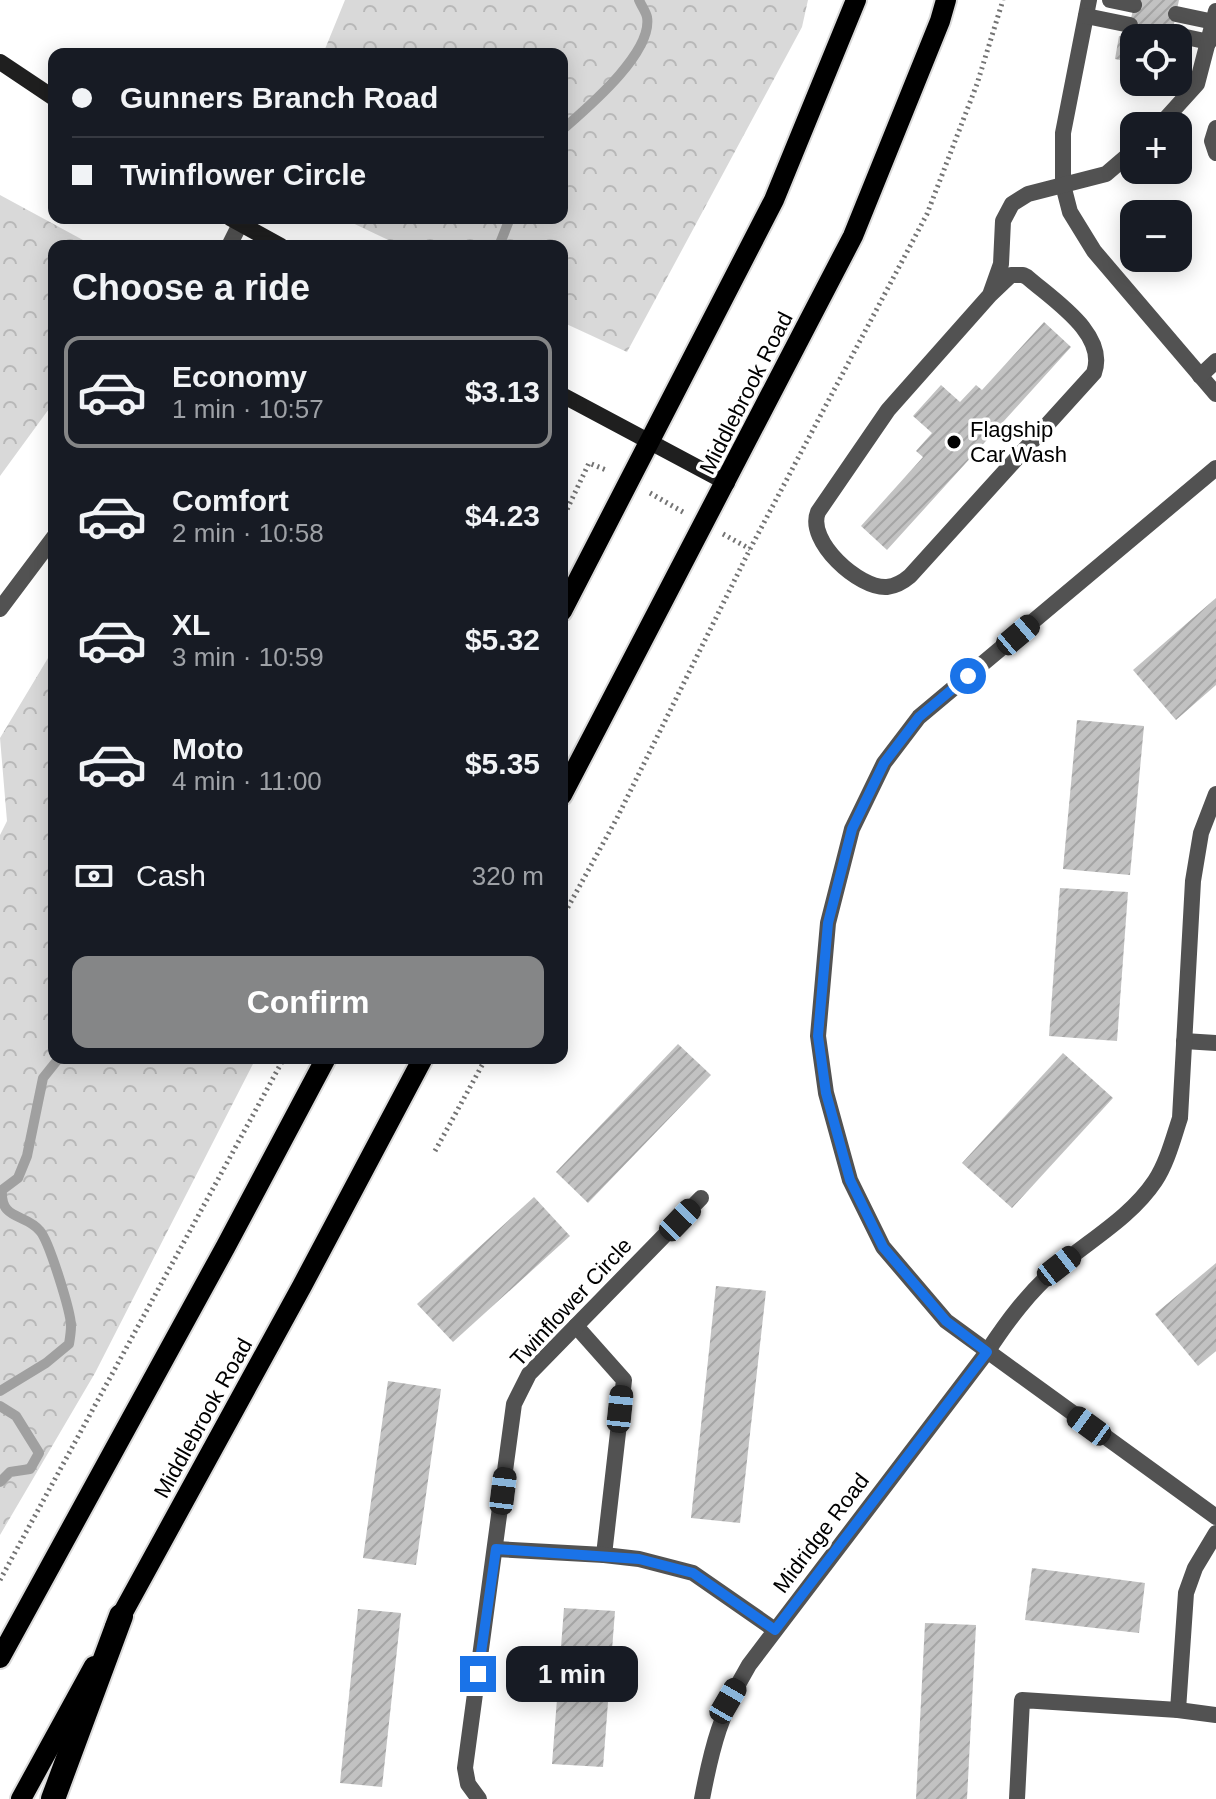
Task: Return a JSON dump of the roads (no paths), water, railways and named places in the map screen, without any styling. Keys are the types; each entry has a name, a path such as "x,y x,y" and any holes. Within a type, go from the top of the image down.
{"highway":[{"path":"53,1799 121,1616"}],"main road":[{"path":"568,600 774,200 856,0"},
{"name":"Middlebrook Road","path":"568,784 853,236 946,0"},
{"path":"0,1658 323,1064"},
{"name":"Middlebrook Road","path":"21,1799 420,1064"}],"street":[{"path":"1110,0 1134,5"},
{"path":"1207,0 1216,2"},
{"path":"1127,24 1087,8 1063,133 1063,185 1070,212 1094,251 1216,394"},
{"path":"1173,112 1197,84 1215,16 1176,14"},
{"path":"1192,38 1209,42"},
{"path":"0,62 48,94"},
{"path":"1216,128 1212,141 1216,153"},
{"path":"990,295 1011,275 1027,277 1089,334 1096,350 1094,373 910,576 888,587 870,585 825,548 815,526 818,512 888,410 990,295 1001,264 1003,221 1012,204 1028,194 1106,174 1120,162"},
{"path":"241,224 270,240"},
{"path":"1200,376 1216,361"},
{"path":"568,398 727,483"},
{"path":"1216,468 919,717 884,763 852,829 828,923 818,1036 826,1093 850,1180 883,1247 946,1321 1216,1517"},
{"path":"0,609 48,545"},
{"name":"Midridge Road","path":"702,1799 711,1750 728,1701 749,1665 987,1352 1026,1296 1115,1223 1154,1182 1168,1154 1180,1118 1193,881 1201,833 1216,794"},
{"path":"1184,1041 1216,1043"},
{"name":"Twinflower Circle","path":"479,1799 468,1784 465,1768 514,1404 529,1374 701,1198"},
{"path":"576,1326 624,1380 604,1555"},
{"path":"1178,1710 1186,1593 1195,1568 1216,1533"},
{"path":"496,1549 639,1559 693,1573 775,1630"},
{"path":"1017,1799 1022,1700 1216,1715"}],"waterway":[{"path":"568,125 616,79 640,47 647,17 639,0"},
{"path":"501,240 508,224"},
{"path":"0,1391 46,1363 69,1344 70,1318 44,1237 34,1225 9,1212 2,1200 2,1190 18,1178 27,1156 43,1078 54,1064"},
{"path":"0,1406 16,1416 39,1453 30,1469 10,1472 0,1482"}],"place":[{"name":"Flagship Car Wash","path":"954,442"}]}
